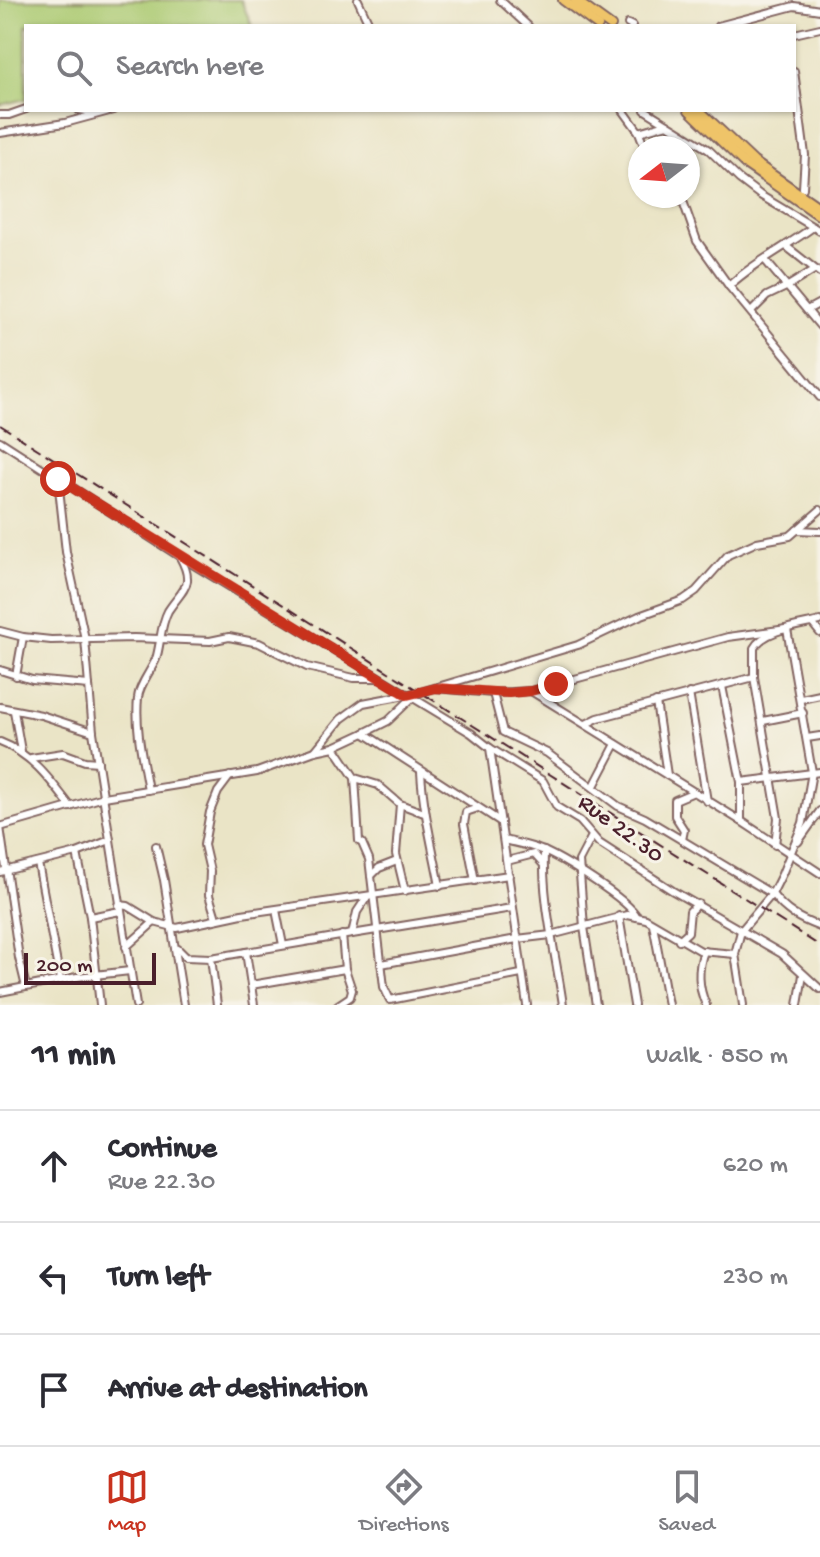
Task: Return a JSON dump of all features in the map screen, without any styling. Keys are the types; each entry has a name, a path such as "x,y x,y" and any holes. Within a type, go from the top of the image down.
{"main road":[{"path":"563,0 595,24"},
{"path":"575,0 608,24"},
{"path":"691,112 745,164 820,216"},
{"path":"701,112 760,167 820,208"}],"street":[{"path":"359,0 369,24"},
{"path":"500,0 526,24"},
{"path":"787,0 794,6"},
{"path":"726,24 794,6 820,10"},
{"path":"796,34 820,28"},
{"path":"796,86 805,155 803,188"},
{"path":"0,115 24,109"},
{"path":"90,112 101,114"},
{"path":"0,133 47,127 107,112"},
{"path":"624,112 640,136"},
{"path":"648,112 709,150 760,195 820,231"},
{"path":"639,132 667,124"},
{"path":"685,208 697,241 729,286 820,397"},
{"path":"729,286 813,227"},
{"path":"751,312 767,296 817,271 787,247"},
{"path":"765,260 820,326"},
{"path":"807,310 820,303"},
{"name":"Rue 22.30","path":"0,441 179,556 471,733 543,781 557,807 580,821 592,836 673,891 782,954 820,989"},
{"path":"58,479 66,552 85,639 93,732 136,1005"},
{"path":"315,751 341,719 363,703 410,697 578,645 639,616 683,600 696,591 728,555 757,542 786,538 820,510"},
{"path":"797,530 820,531"},
{"path":"148,790 137,695 157,656 159,638 168,612 186,590 186,568 179,556"},
{"path":"436,688 493,693 531,691 728,637 820,621"},
{"path":"812,623 820,633"},
{"path":"775,845 778,818 754,677 755,644 787,629"},
{"path":"743,1005 735,954 741,931 772,894 803,823 816,772 787,629"},
{"path":"0,631 23,637 85,639 210,641 229,637 248,640 307,667 354,678 380,678"},
{"path":"16,676 23,637"},
{"path":"0,670 32,680 89,685"},
{"path":"586,724 598,718 754,677"},
{"path":"722,686 741,782 741,821"},
{"path":"531,691 820,873"},
{"path":"493,693 503,732 547,753 618,806 772,894 787,912 797,918 820,927"},
{"path":"689,693 707,801"},
{"path":"801,699 820,695"},
{"path":"26,987 3,871 0,827 104,797 257,772 334,747 364,733 388,721 410,697"},
{"path":"656,702 667,775"},
{"path":"0,707 41,715 93,732"},
{"path":"14,711 21,751"},
{"path":"763,721 803,713"},
{"path":"364,733 501,822"},
{"path":"807,738 820,736"},
{"path":"0,742 31,758 71,807"},
{"path":"594,786 616,744"},
{"path":"334,747 355,778 359,841 369,859 370,897 378,930 384,987 390,1002 521,974"},
{"path":"490,748 527,1005"},
{"path":"31,758 63,753 98,762"},
{"path":"421,772 426,796 424,813 432,831 440,886"},
{"path":"741,782 816,772"},
{"path":"216,918 209,895 210,871 205,861 204,845 210,812 218,792 230,776"},
{"path":"355,778 378,785 400,804 424,813"},
{"path":"682,840 684,830 675,816 675,800 694,792"},
{"path":"462,798 475,881"},
{"path":"400,804 397,861 405,891"},
{"path":"466,812 478,808"},
{"path":"789,854 820,811"},
{"path":"592,836 579,861 584,927 596,1005"},
{"path":"3,871 77,853 110,840"},
{"path":"504,840 544,851 572,866 629,905 637,917"},
{"path":"156,846 184,1005"},
{"path":"544,851 551,935 563,1005"},
{"path":"77,853 90,917 100,1005"},
{"path":"507,861 534,854 543,865"},
{"path":"371,876 379,868 397,861"},
{"path":"38,863 60,980"},
{"path":"90,917 128,906 154,922 181,927 216,918 509,875"},
{"path":"352,934 357,912 370,897"},
{"path":"679,940 688,932 690,911 698,904"},
{"path":"175,947 186,957 211,958 512,908"},
{"path":"276,910 283,945"},
{"path":"619,916 634,1005"},
{"path":"381,964 551,935 619,916 637,917 704,951 735,954"},
{"path":"126,947 154,922"},
{"path":"653,924 668,1005"},
{"path":"338,1005 350,997 352,990 345,969 342,935"},
{"path":"704,951 699,982 706,1005"},
{"path":"246,952 254,1005"},
{"path":"211,958 217,1005"},
{"path":"251,985 345,969"},
{"path":"0,992 130,971"},
{"path":"798,1005 803,975"},
{"path":"422,994 423,1005"}],"green space":[{"path":"0,0 241,0 251,24 24,24 24,99 0,105"}],"railway":[{"path":"0,425 820,946"}],"route":[{"path":"58,479 407,695 436,688 509,693 556,684"}]}
